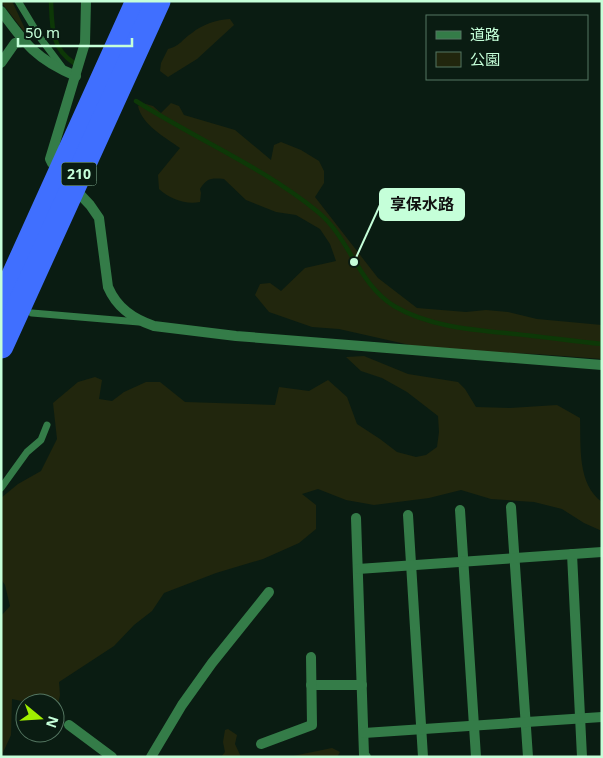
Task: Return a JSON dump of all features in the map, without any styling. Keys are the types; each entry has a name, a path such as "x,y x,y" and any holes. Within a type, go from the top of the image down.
{"highway":[{"name":"210","path":"1,346 138,1"},
{"name":"210","path":"1,304 158,1"}],"street":[{"path":"86,1 86,43 50,159 99,218 108,287 113,297 129,314 141,322 154,326 236,336 602,365"},
{"path":"1,11 24,42 44,60 54,67 76,76"},
{"path":"1,63 15,43 24,42"},
{"path":"511,507 528,757"},
{"path":"460,510 476,757"},
{"path":"408,515 422,757"},
{"path":"356,518 364,754 366,757"},
{"path":"358,569 602,552"},
{"path":"572,554 582,757"},
{"path":"151,757 182,705 212,663 269,592"},
{"path":"261,744 312,725 311,657"},
{"path":"311,686 362,685"},
{"path":"364,733 602,717"},
{"path":"69,725 112,757"}],"lane":[{"path":"18,1 41,39 65,72"},
{"path":"32,313 141,322"},
{"path":"1,488 27,452 41,440 47,425"}],"green space":[{"path":"12,1 26,31 26,34 1,2"},
{"path":"230,19 234,25 197,59 168,77 160,71 161,63 168,49 179,44 205,25 215,21"},
{"path":"142,103 153,106 161,113 171,103 179,106 184,115 235,130 271,160 274,145 281,142 301,150 319,161 324,171 324,183 315,197 378,278 417,308 466,312 486,310 508,312 537,319 602,325 602,359 536,354 432,350 339,329 312,327 269,312 255,295 260,284 270,283 281,291 305,268 336,261 330,244 320,229 296,215 276,212 246,200 224,179 207,181 200,189 200,202 184,202 163,193 159,189 158,175 180,148 149,125 140,113 138,106"},
{"path":"364,356 408,374 458,382 465,389 476,407 510,408 557,405 580,418 584,475 594,494 602,502 602,531 584,523 562,509 534,502 491,499 461,490 429,498 374,505 346,500 318,489 302,494 316,505 316,529 299,543 263,559 216,573 164,593 152,611 134,625 114,646 59,682 60,693 15,693 15,700 12,699 11,735 1,757 1,616 10,606 5,585 1,579 1,498 18,484 41,471 57,439 53,403 78,382 95,377 102,380 99,399 112,401 124,392 146,382 160,382 185,402 275,405 279,387 309,391 328,380 347,397 357,424 397,452 416,457 426,455 437,447 439,432 438,416 407,392 382,378 361,371 346,357"},
{"path":"228,729 237,735 235,744 241,757 221,757 225,752 223,742 225,730"},
{"path":"332,748 340,752 337,757 288,757"}],"waterway":[{"path":"51,1 54,36 61,51 74,63"},
{"path":"136,101 275,181 318,212 338,234 371,286 394,306 422,319 453,326 602,344"}],"place":[{"name":"享保水路","path":"354,262"}]}
